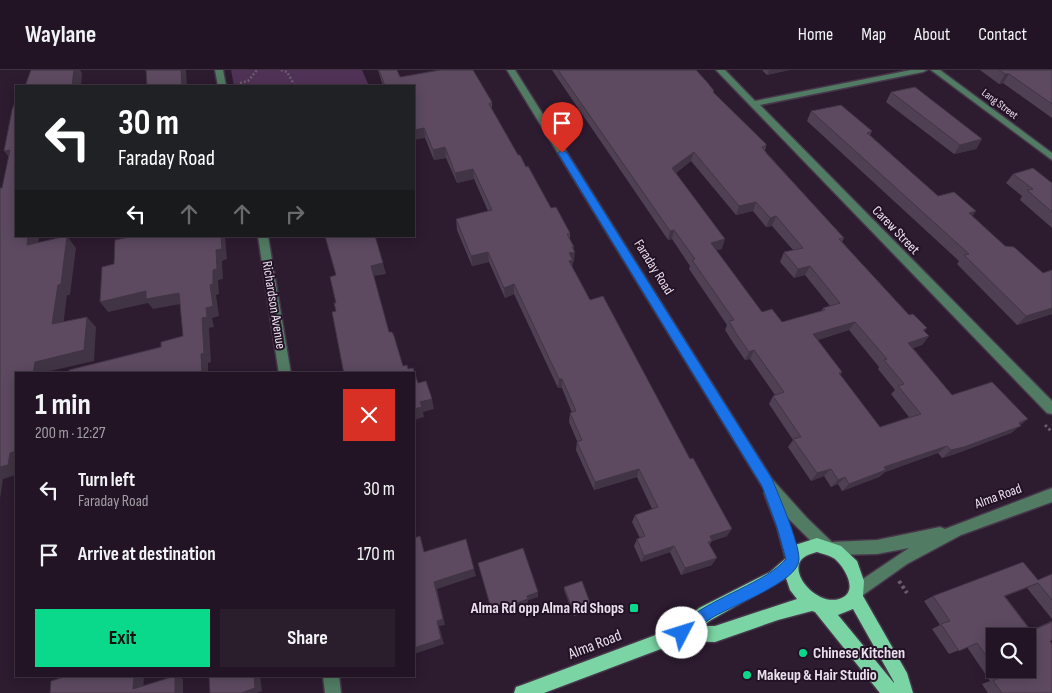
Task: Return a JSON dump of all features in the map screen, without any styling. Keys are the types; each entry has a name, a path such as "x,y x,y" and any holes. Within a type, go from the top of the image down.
{"main road":[{"path":"817,605 838,608 845,606 855,594 857,583 855,573 842,555 830,548 817,545 807,546 798,551 792,562 795,585 800,592 817,605 891,693"},
{"name":"Alma Road","path":"522,693 682,633 705,614 775,577 792,562"},
{"path":"855,594 901,679 905,693"},
{"name":"Alma Road","path":"682,633 715,634 778,612 817,605"}],"street":[{"path":"219,70 222,85"},
{"name":"Faraday Road","path":"511,70 767,483 811,533 830,548"},
{"name":"Carew Street","path":"720,70 1052,409"},
{"path":"753,104 923,70"},
{"name":"Lang Street","path":"934,70 1052,157"},
{"name":"Richardson Avenue","path":"263,237 285,372"},
{"name":"Faraday Road","path":"767,483 784,527 792,562"},
{"name":"Alma Road","path":"855,594 902,559 957,530 1052,495"},
{"name":"Alma Road","path":"830,548 877,547 957,530"},
{"path":"331,677 333,693"}],"path":[{"path":"240,83 248,81 257,70"},
{"path":"281,70 287,72 294,85"},
{"path":"898,578 907,593"}],"shaded area":[{"path":"231,70 362,70 369,85 234,85"}],"building":[{"path":"31,70 74,70 72,85 25,85"},
{"path":"146,70 181,70 182,85 147,85"},
{"path":"379,70 397,70 400,77 440,70 473,70 492,102 489,104 518,155 520,155 526,167 528,166 551,208 556,207 570,233 567,234 575,252 569,253 573,260 569,261 590,300 603,296 690,459 693,458 732,529 710,536 712,541 708,542 717,558 685,568 674,546 644,556 637,539 645,536 635,515 658,507 639,469 595,482 577,442 582,440 570,413 576,411 514,284 504,288 488,252 471,256 456,219 492,210 473,169 455,173 445,147 433,150 424,128 415,130 415,85 385,85"},
{"path":"558,70 696,70 713,92 766,144 766,146 762,147 767,154 844,238 839,239 909,315 913,314 927,328 923,330 929,336 908,343 952,395 992,382 1028,419 1019,423 1021,426 964,447 951,450 947,446 884,467 886,470 849,484 845,477 838,480 831,469 817,473 793,439 801,437 773,396 784,392 754,350 749,352 729,321 734,320 692,260 695,259 674,230 670,231","holes":["694,152 739,206 756,202 770,218 776,216 803,248 784,252 798,269 810,266 840,303 823,308 825,310 782,322 772,309 762,312 711,243 725,239 672,168","855,322 887,359 884,360 904,384 898,386 921,414 880,427 839,373 842,372 813,334"]},
{"path":"999,70 1052,70 1052,104 1009,74"},
{"path":"915,87 982,139 960,145 891,92"},
{"path":"15,102 15,237 28,237 27,245 67,237 61,284 58,285 52,324 87,317 84,350 35,362 33,372 15,372 15,451 10,453 8,465 0,467 0,188 2,188 10,150 4,151"},
{"path":"841,105 872,131 867,133 938,196 954,192 976,211 969,213 1005,246 1014,247 1043,273 1052,270 1052,308 1026,316 964,255 969,254 811,111"},
{"path":"1033,168 1052,183 1052,212 1027,190 1033,189 1013,174"},
{"path":"129,237 221,237 222,249 216,250 217,269 213,270 213,284 210,285 213,306 206,308 207,317 202,318 204,353 201,354 202,372 69,372 69,370 161,347 161,342 183,336 179,293 146,299 146,291 100,302 102,267 114,264 115,240"},
{"path":"325,237 375,237 383,263 371,266 389,332 392,332 394,336 403,366 407,365 408,369 413,368 414,372 344,372 332,312 336,311 334,303 336,303 330,277 336,275"},
{"path":"415,374 418,383 426,381 432,399 420,402 422,407 415,409"},
{"path":"420,536 424,552 466,539 474,569 434,582 443,619 437,621 441,639 415,648 415,538"},
{"path":"523,548 538,592 527,596 528,599 503,608 503,604 491,608 478,563"},
{"path":"1023,562 1038,580 1052,574 1052,600 1038,583 1004,596 1029,628 986,628 986,656 977,643 959,651 941,624 950,621 933,596"},
{"path":"582,581 592,608 574,614 564,587"},
{"path":"1052,622 1052,640 1050,641 1052,644 1052,693 1002,693 993,681 999,678 1036,678 1036,629"},
{"path":"64,677 134,677 133,689 175,677 175,693 50,693 51,681"},
{"path":"209,677 254,677 255,688 241,693 210,693"}],"place":[{"name":"Alma Rd opp Alma Rd Shops","path":"634,608"},
{"name":"Chinese Kitchen","path":"803,653"},
{"name":"Makeup & Hair Studio","path":"747,675"}],"route":[{"path":"562,153 767,483 784,527 792,559 791,564 775,577 705,614 682,633"}]}
